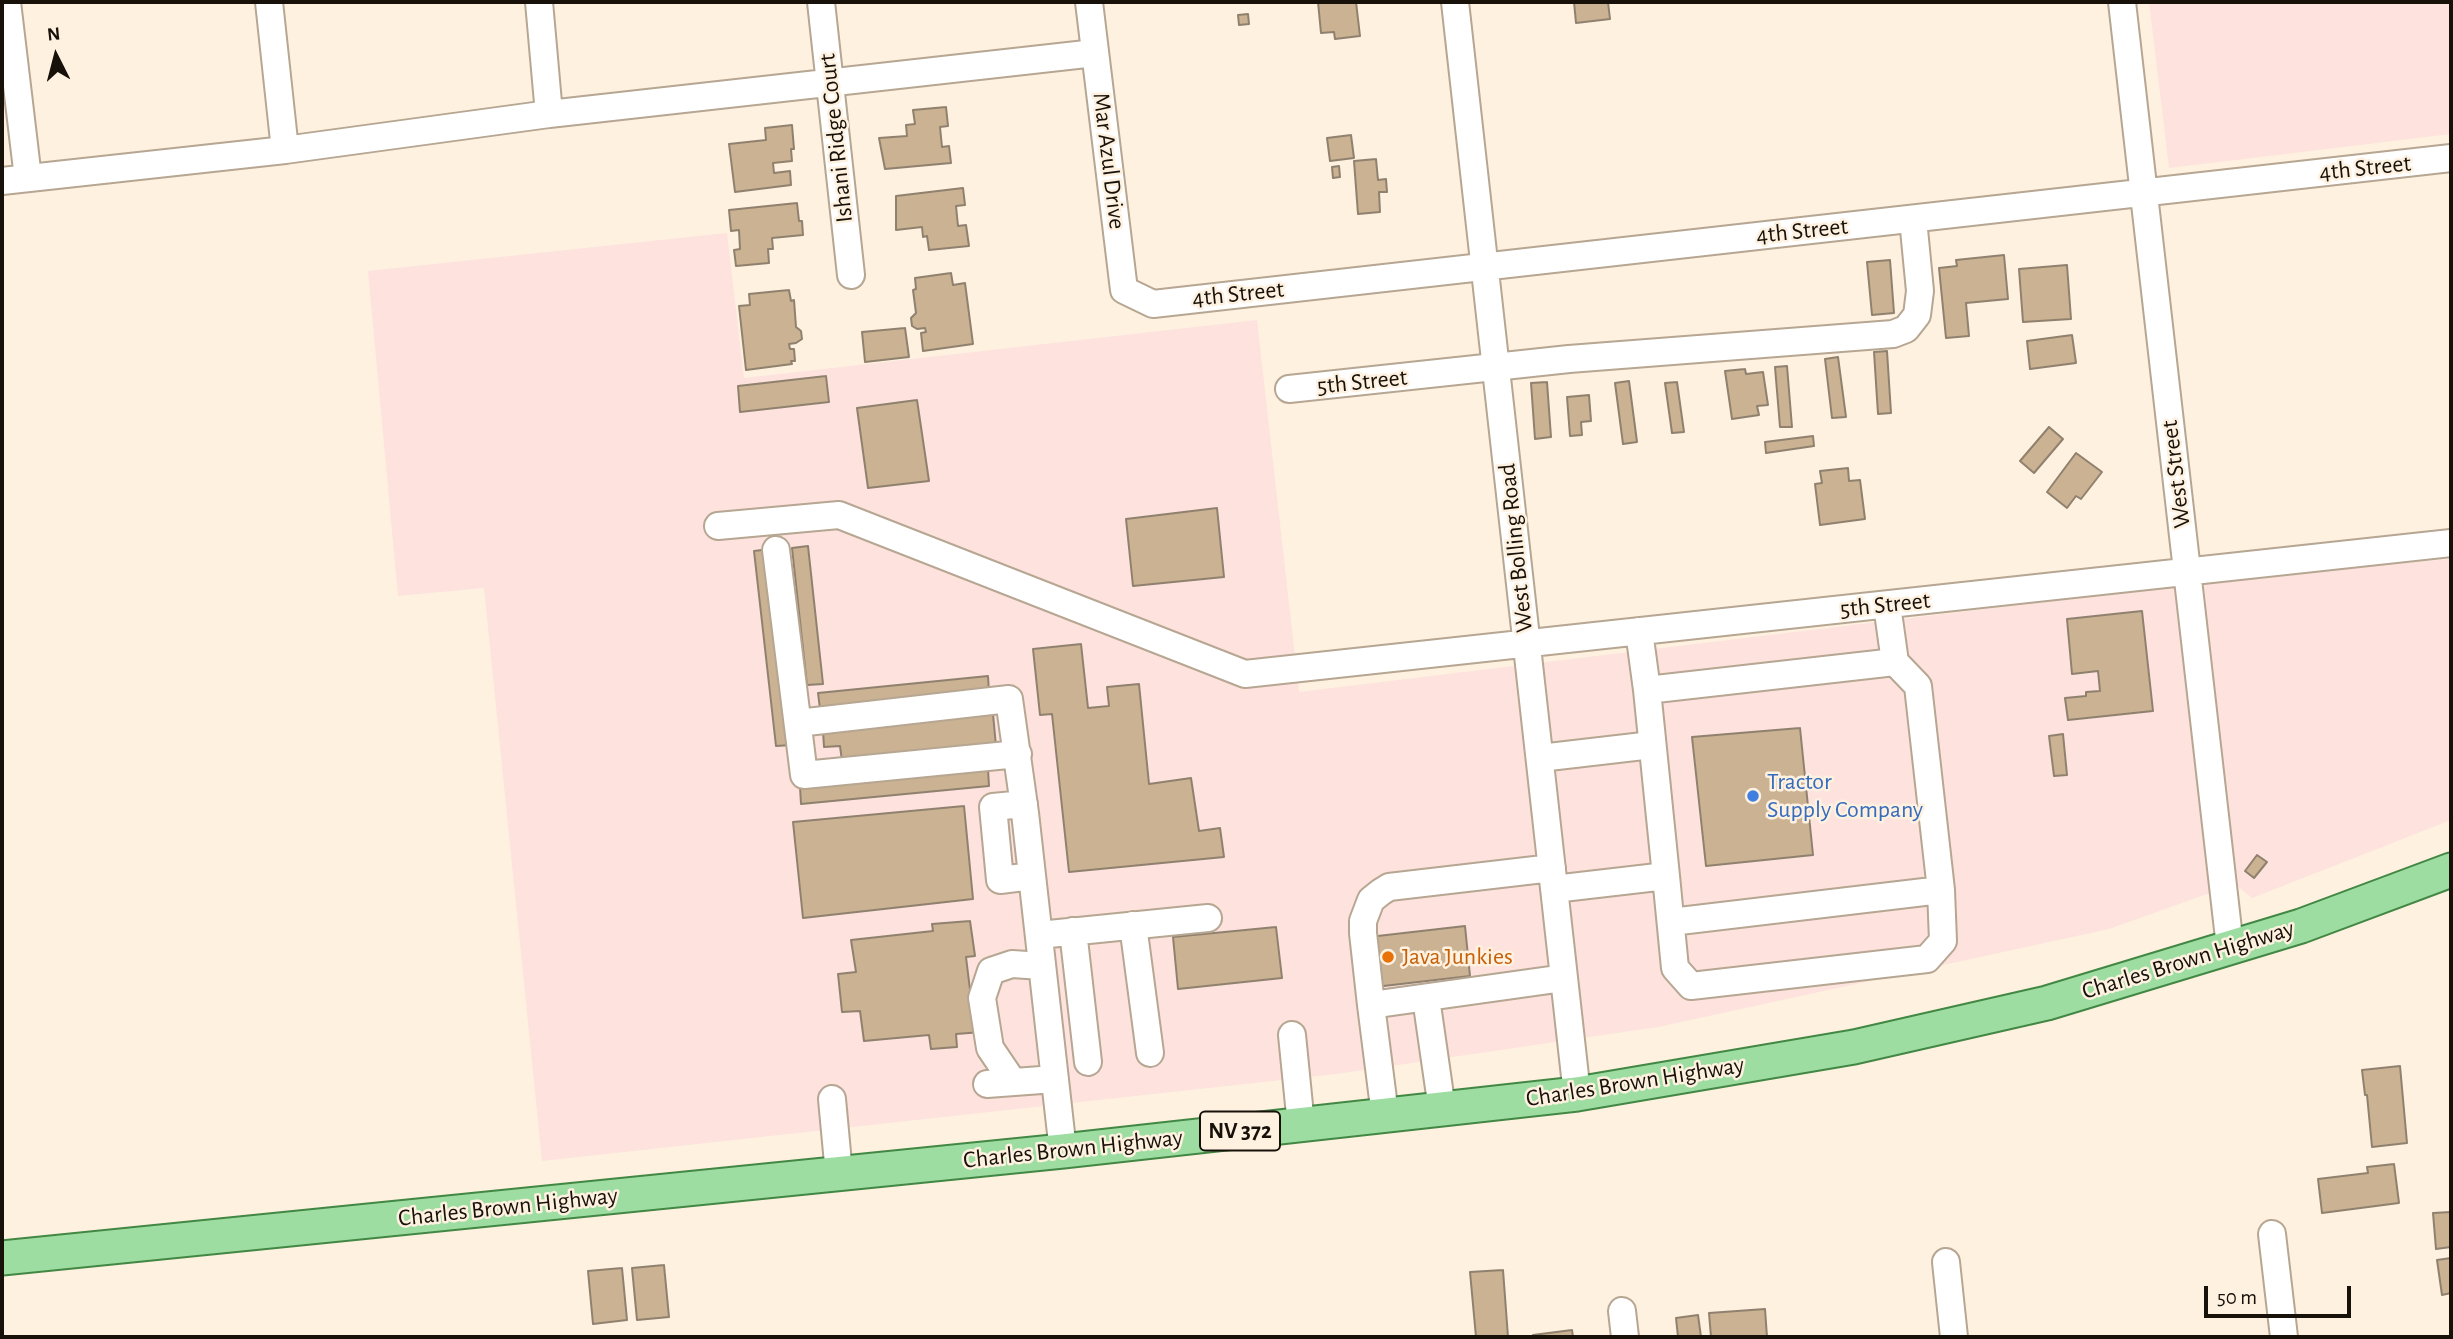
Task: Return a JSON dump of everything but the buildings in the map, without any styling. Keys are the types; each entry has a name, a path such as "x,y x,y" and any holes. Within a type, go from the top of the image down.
{"main road":[{"name":"Charles Brown Highway","path":"2,1258 1063,1151 1577,1094 1854,1046 2047,1003 2301,926 2451,870"}],"street":[{"path":"7,2 28,178"},
{"path":"269,2 285,150"},
{"path":"539,2 549,114"},
{"name":"Ishani Ridge Court","path":"821,2 851,275"},
{"name":"Mar Azul Drive","path":"1089,2 1124,290 1153,304"},
{"name":"West Bolling Road","path":"1455,2 1577,1094"},
{"name":"West Street","path":"2122,2 2230,947"},
{"path":"2,181 285,150 549,114 830,81 1095,53"},
{"name":"4th Street","path":"1153,304 2451,158"},
{"name":"5th Street","path":"1289,390 1569,359 1893,334 1906,329 1917,315 1920,291 1913,219"},
{"name":"5th Street","path":"718,526 839,515 1245,674 2451,543"},
{"path":"776,550 804,775 1018,754"},
{"path":"1639,631 1675,968 1691,986 1927,959 1943,941 1941,890 1918,686 1895,662 1887,604"},
{"path":"1647,690 1895,662"},
{"path":"798,723 1009,699 1024,804 1063,1151"},
{"path":"1540,758 1652,745"},
{"path":"1385,1115 1363,933 1363,921 1371,900 1389,887 1666,876"},
{"path":"1671,922 1941,890"},
{"path":"1039,935 1208,918"},
{"path":"1133,925 1150,1054"},
{"path":"1073,932 1088,1062"},
{"path":"1042,966 1012,964 991,971 982,998 990,1048 1000,1083 1055,1079"},
{"path":"1371,1005 1564,978"},
{"path":"1426,998 1441,1109"},
{"path":"1292,1035 1301,1125"},
{"path":"832,1099 839,1174"},
{"path":"2272,1234 2284,1337"},
{"path":"1946,1262 1954,1337"},
{"path":"1622,1311 1626,1337"}],"shaded area":[{"path":"2149,2 2451,2 2451,134 2169,168"},
{"path":"727,233 744,378 1257,320 1299,692 2282,573 2451,559 2451,820 2252,898 2235,884 2109,929 1658,1027 1336,1074 542,1161 484,588 398,596 368,271"}],"place":[{"name":"Tractor Supply Company","path":"1753,796"},
{"name":"Java Junkies","path":"1388,957"}]}
